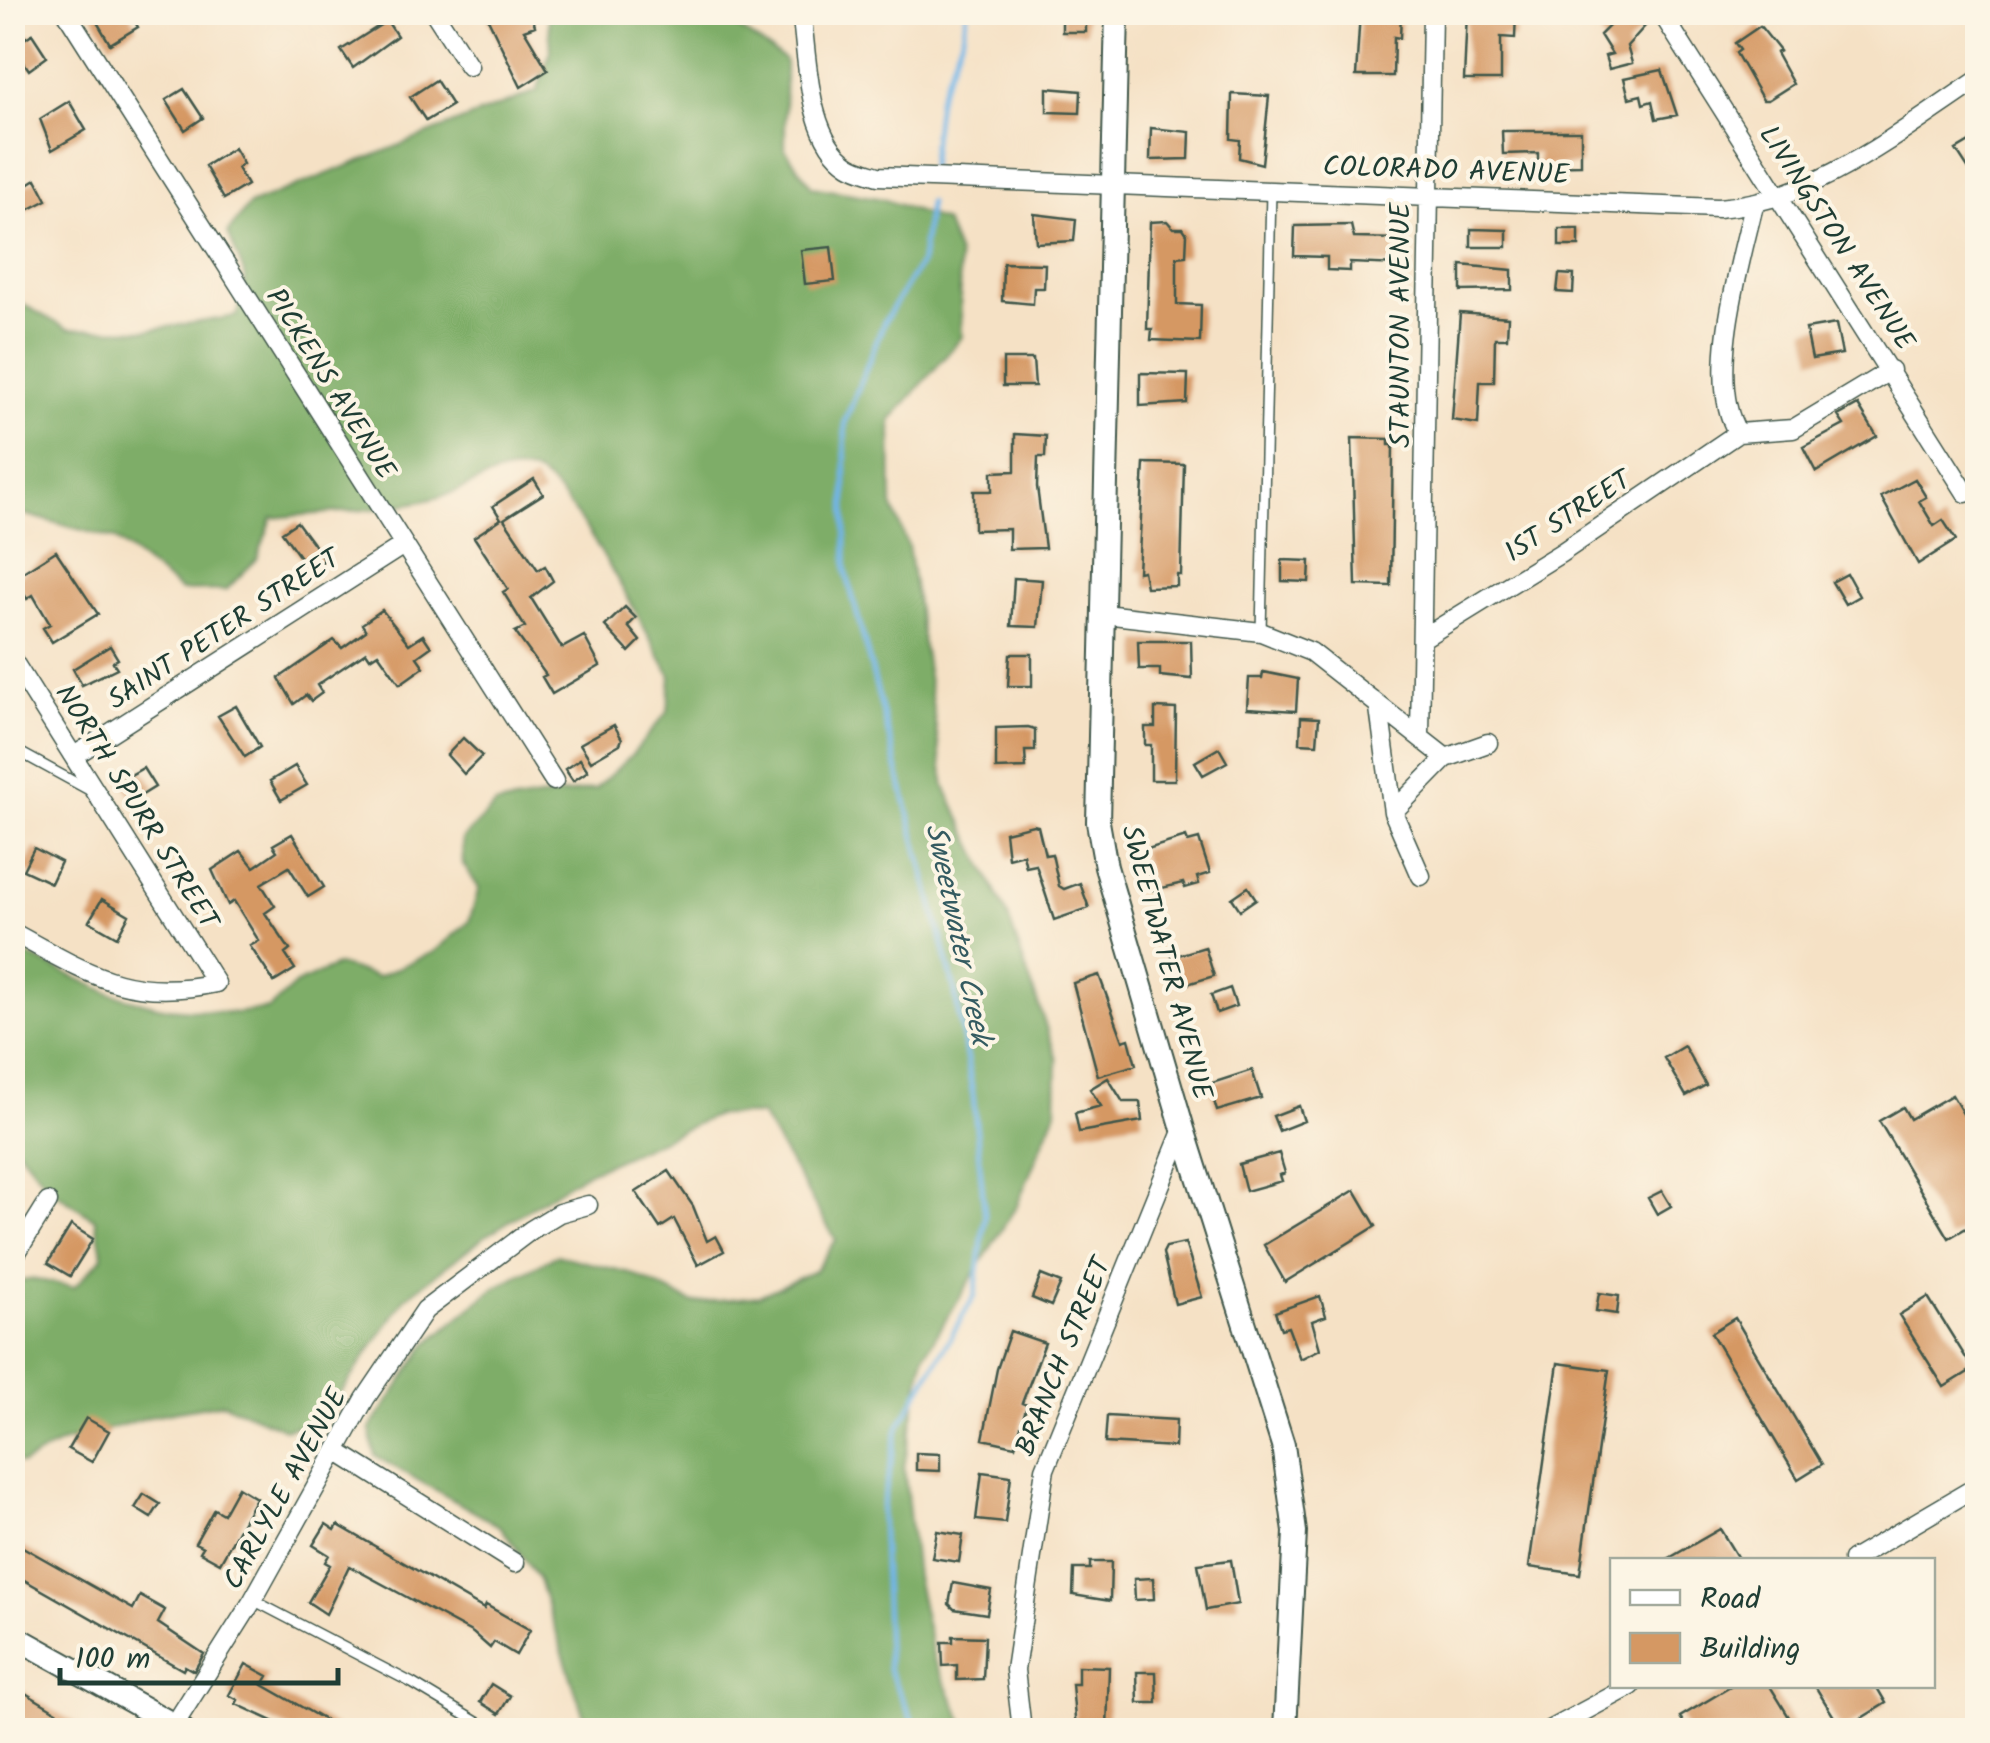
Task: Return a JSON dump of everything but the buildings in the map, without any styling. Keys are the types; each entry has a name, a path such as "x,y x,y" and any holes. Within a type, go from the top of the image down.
{"street":[{"name":"PICKENS AVENUE","path":"66,12 554,781"},
{"path":"434,12 469,66"},
{"name":"COLORADO AVENUE","path":"801,12 814,99 828,141 848,165 878,176 1754,206 1783,198 1870,151 1978,80"},
{"name":"SWEETWATER AVENUE","path":"1117,12 1097,798 1102,844 1183,1129 1278,1422 1289,1474 1295,1532 1285,1730"},
{"name":"STAUNTON AVENUE","path":"1420,735 1432,12"},
{"name":"LIVINGSTON AVENUE","path":"1661,12 1783,198 1966,493"},
{"path":"1754,206 1731,308 1724,404 1738,433 1771,434 1804,424 1891,370"},
{"name":"1ST STREET","path":"1424,638 1561,553 1738,433"},
{"name":"SAINT PETER STREET","path":"74,756 402,546"},
{"path":"1104,614 1261,632 1312,652 1446,758"},
{"name":"NORTH SPURR STREET","path":"12,660 216,983 152,992 86,972 12,932"},
{"path":"1379,708 1393,812 1422,876"},
{"path":"1393,812 1446,758 1488,743"},
{"name":"BRANCH STREET","path":"1022,1730 1014,1670 1045,1469 1183,1129"},
{"path":"12,1260 48,1202"},
{"name":"CARLYLE AVENUE","path":"176,1729 365,1399 415,1324 454,1285 531,1230 559,1214 588,1205"},
{"path":"338,1452 515,1563"},
{"path":"1855,1558 1978,1486"},
{"path":"12,1634 176,1729"},
{"path":"1549,1730 1627,1688"}],"lane":[{"path":"1261,632 1272,191"},
{"path":"12,748 100,796"},
{"path":"253,1600 412,1683 490,1730"}],"green space":[{"path":"548,13 716,13 785,60 785,149 812,187 883,199 945,222 958,255 962,337 891,420 892,505 908,546 945,787 1007,914 1057,1059 1056,1111 1017,1205 924,1355 904,1467 916,1577 934,1660 968,1730 596,1730 583,1714 539,1580 501,1527 375,1456 370,1429 427,1344 494,1288 557,1255 630,1273 693,1303 759,1296 815,1271 836,1240 761,1115 716,1115 582,1175 484,1237 405,1298 322,1421 285,1429 223,1403 156,1415 61,1443 22,1464 13,1459 13,1283 33,1279 74,1287 103,1257 95,1219 49,1188 13,1143 13,949 112,994 165,1008 235,1013 269,1009 296,984 338,965 377,977 434,952 469,922 479,888 463,864 462,839 496,805 595,789 630,757 668,711 671,676 627,596 568,503 549,482 532,472 501,473 452,493 408,504 272,518 257,559 226,590 181,591 115,539 13,511 13,299 68,329 149,330 237,316 246,278 228,233 249,205 537,91 551,50"}],"waterway":[{"name":"Sweetwater Creek","path":"930,167 938,99 963,35 967,12"},
{"name":"Sweetwater Creek","path":"917,1730 888,1669 881,1514 898,1428 975,1295 985,1217 973,1095 954,987 846,571 845,422 884,322 921,262 929,202"}]}
